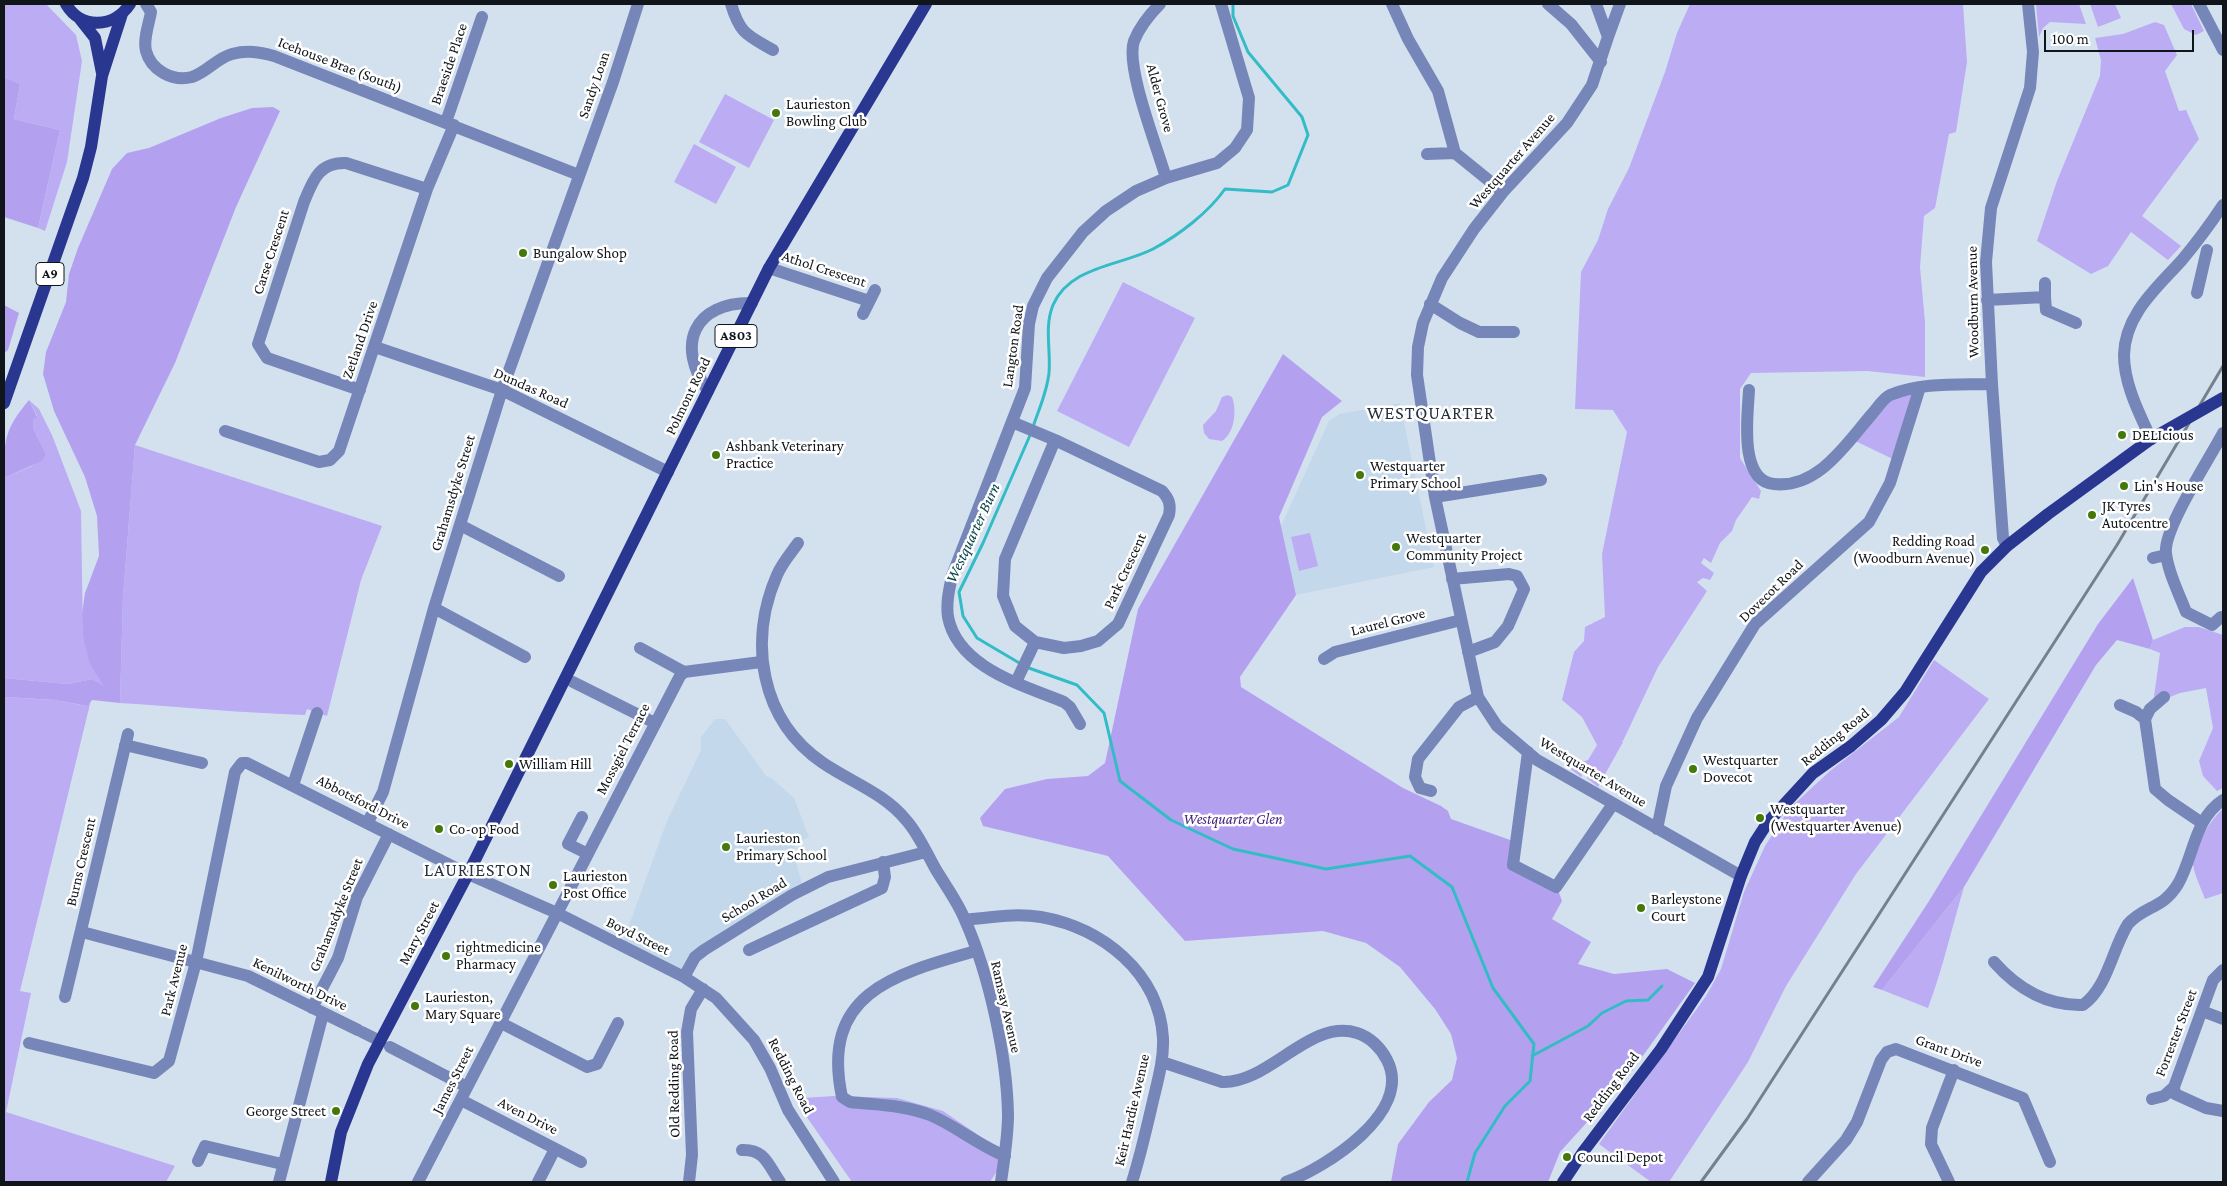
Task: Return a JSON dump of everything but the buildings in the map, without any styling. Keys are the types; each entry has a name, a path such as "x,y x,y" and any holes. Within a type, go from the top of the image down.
{"main road":[{"path":"66,4 79,18 90,22 102,23 112,20 126,9"},
{"name":"Polmont Road","path":"570,680 668,472 770,268 926,4"},
{"name":"A9","path":"4,403 83,178 91,147 102,76 126,9"},
{"name":"A9","path":"79,18 95,38 102,76"},
{"name":"Redding Road","path":"1563,1182 1583,1152 1661,1049 1708,978 1741,876 1755,842 1768,822 1814,773 1882,720 1905,692 1980,572 2007,546 2151,439 2223,398"},
{"name":"Mary Street","path":"331,1182 347,1113 385,1044 468,874 570,680"}],"street":[{"name":"Icehouse Brae (South)","path":"146,4 152,12 146,38 146,50 159,71 170,76 192,77 230,55 254,51 274,56 450,123 579,175"},
{"name":"Sandy Loan","path":"579,175 613,82 638,4"},
{"path":"730,4 737,24 748,36 774,50"},
{"name":"Alder Grove","path":"1160,4 1145,19 1134,43 1134,71 1166,178"},
{"name":"Langton Road","path":"1080,724 1070,707 1021,671 981,664 967,653 958,641 948,619 947,601 952,576 1025,388 1029,324 1033,306 1047,278 1083,232 1106,211 1136,191 1166,178 1217,163 1235,148 1247,130 1249,98 1221,4"},
{"path":"1392,4 1408,39 1438,91 1455,154 1503,192"},
{"path":"1548,4 1571,24 1600,62"},
{"path":"1596,4 1608,37"},
{"name":"Westquarter Avenue","path":"1620,4 1592,85 1567,124 1503,192 1456,256 1430,304 1418,347 1417,375 1436,497 1478,697 1497,726 1538,760 1741,876"},
{"name":"Woodburn Avenue","path":"2007,546 2004,538 1992,384 1986,262 1991,208 2030,88 2034,52 2028,4"},
{"path":"2199,4 2223,50"},
{"name":"Braeside Place","path":"450,123 482,17"},
{"name":"Zetland Drive","path":"226,431 319,462 330,460 339,451 450,123"},
{"path":"1427,154 1455,154"},
{"name":"Carse Crescent","path":"360,390 267,358 258,344 301,212 312,181 322,169 334,163 346,164 427,189"},
{"name":"Grahamsdyke Street","path":"368,822 383,792 434,608 502,390 579,175"},
{"path":"2151,439 2137,408 2127,376 2124,355 2132,322 2148,296 2182,259 2223,205"},
{"path":"2196,293 2207,250"},
{"path":"2182,259 2201,275"},
{"name":"Athol Crescent","path":"770,268 872,295 863,314"},
{"path":"2045,283 2046,310 2076,323"},
{"path":"1987,300 2045,297"},
{"path":"708,391 696,371 692,358 695,329 705,316 716,308 728,304 752,303"},
{"path":"1430,304 1460,323 1479,332 1514,332"},
{"name":"Dundas Road","path":"375,347 502,390 668,472"},
{"path":"1749,390 1746,446 1756,474 1772,484 1797,483 1836,458 1888,396 1920,386 1992,384"},
{"name":"Dovecot Road","path":"1657,829 1666,786 1697,718 1755,624 1869,522 1890,483 1920,386"},
{"name":"Park Crescent","path":"1012,422 1055,440 1162,490 1171,506 1169,515 1118,624 1098,641 1064,648 1035,642 1015,626 1003,596 1005,560 1055,440"},
{"path":"2223,432 2169,532 2166,555 2186,612 2193,621 2212,626 2221,617 2223,618"},
{"path":"1436,497 1541,480"},
{"path":"460,525 559,576"},
{"name":"Ramsay Avenue","path":"798,543 778,572 764,617 762,662 774,707 795,739 823,763 892,805 907,821 965,920 984,976 1003,1061 1008,1115 1001,1182"},
{"path":"2153,558 2166,555"},
{"path":"1452,579 1509,574 1517,576 1524,589 1508,626 1495,642 1468,652"},
{"path":"434,608 525,658"},
{"name":"Laurel Grove","path":"1324,659 1335,652 1461,620"},
{"path":"1021,671 1035,642"},
{"path":"640,648 684,672 762,662"},
{"name":"Mossgiel Terrace","path":"557,913 655,723 684,672"},
{"path":"570,680 655,723"},
{"path":"1431,791 1420,788 1415,777 1418,759 1459,707 1478,697"},
{"path":"2164,697 2150,709 2145,719 2156,789 2168,800 2202,823"},
{"path":"2120,705 2136,712 2145,719"},
{"path":"293,785 317,713"},
{"name":"Burns Crescent","path":"65,997 82,932 126,739 202,763"},
{"path":"1528,752 1513,865 1556,887 1613,804"},
{"name":"Abbotsford Drive","path":"242,763 248,763 293,785 468,874"},
{"name":"Park Avenue","path":"29,1043 154,1073 169,1061 196,962 236,772 242,763"},
{"path":"1994,962 2010,979 2033,994 2068,1006 2083,1005 2101,983 2128,924 2135,916 2160,905 2179,882 2202,823 2210,811 2223,800"},
{"path":"582,817 568,844 588,854"},
{"name":"Grahamsdyke Street","path":"279,1182 318,1011 338,958 357,897 389,834"},
{"name":"School Road","path":"684,977 695,957 704,950 792,895 828,877 926,852"},
{"path":"749,950 882,888 886,877 883,862"},
{"name":"Boyd Street","path":"468,874 557,913 684,977"},
{"name":"James Street","path":"418,1182 557,913"},
{"name":"Keir Hardie Avenue","path":"965,920 1013,915 1039,917 1071,924 1098,937 1118,951 1138,973 1153,996 1160,1016 1163,1039 1162,1062 1135,1182"},
{"name":"Kenilworth Drive","path":"82,932 248,976 385,1044"},
{"path":"976,951 920,966 877,988 859,1001 847,1018 838,1044 837,1072 842,1097 850,1102 910,1108 930,1115 987,1148 1005,1156"},
{"name":"Forrester Street","path":"2152,1099 2164,1096 2174,1087 2213,980 2223,970"},
{"name":"Redding Road","path":"684,977 726,1008 754,1040 770,1068 788,1110 834,1182"},
{"name":"Old Redding Road","path":"689,1182 692,1155 687,1032 691,1009 703,990"},
{"path":"2202,1011 2223,1019"},
{"path":"501,1023 587,1067 597,1064 618,1023"},
{"path":"1162,1062 1222,1082 1230,1082 1247,1078 1322,1035 1336,1031 1358,1033 1376,1045 1390,1065 1392,1078 1390,1093 1385,1106 1363,1134 1349,1146 1317,1169 1293,1181"},
{"path":"385,1044 467,1087"},
{"name":"Grant Drive","path":"1808,1182 1846,1140 1853,1128 1881,1060 1887,1052 1896,1049 2023,1098 2050,1162"},
{"path":"1949,1182 1931,1144 1932,1128 1954,1070"},
{"path":"2174,1087 2175,1094 2206,1108 2223,1112"},
{"name":"Aven Drive","path":"461,1100 581,1162"},
{"path":"198,1161 204,1146 282,1164"},
{"path":"538,1182 555,1148"},
{"path":"742,1150 759,1152 780,1182"}],"shaded area":[{"path":"4,4 46,4 76,35 82,61 67,162 45,231 38,228 60,130 14,119 20,84 4,77"},
{"path":"1690,4 1963,4 1967,62 1956,132 1949,134 1935,208 1924,216 1920,267 1925,322 1925,377 1867,371 1751,373 1740,389 1740,458 1761,491 1759,499 1752,497 1736,520 1732,531 1720,543 1711,563 1704,558 1701,563 1714,573 1710,580 1703,578 1697,582 1707,591 1658,667 1623,741 1621,740 1623,742 1598,787 1587,778 1592,770 1586,765 1580,772 1581,777 1568,767 1588,760 1597,745 1582,717 1562,700 1574,652 1584,641 1585,627 1605,617 1602,554 1627,432 1613,410 1575,409 1581,272 1598,240 1608,209 1629,168 1665,72 1677,33"},
{"path":"2036,4 2079,4 2086,24 2050,22 2043,28 2039,37"},
{"path":"2090,4 2115,4 2121,18 2098,27"},
{"path":"2171,4 2191,4 2204,31 2196,35 2184,29"},
{"path":"2155,22 2164,25 2177,55 2165,71 2179,111 2186,110 2199,139 2142,216 2181,246 2168,260 2131,232 2108,266 2091,274 2037,241 2057,181 2100,76 2101,60 2095,38 2123,34"},
{"path":"725,94 774,120 749,168 699,142"},
{"path":"694,144 736,167 716,204 674,182"},
{"path":"1123,282 1195,318 1129,447 1057,411"},
{"path":"1920,387 1897,461 1851,439 1888,396"},
{"path":"1228,395 1232,397 1234,402 1234,421 1230,433 1222,441 1209,439 1204,433 1203,425 1216,411 1222,397"},
{"path":"29,400 39,409 52,435 81,511 83,637 105,687 92,679 68,684 4,678 4,478 32,466 46,454 33,428 33,420 37,416"},
{"name":"Westquarter Primary School","path":"1400,403 1434,567 1296,595 1280,528 1329,421 1339,414"},
{"path":"135,445 382,526 361,580 327,716 307,709 305,715 120,703 123,597"},
{"path":"1310,533 1318,566 1299,571 1291,537"},
{"path":"2185,627 2199,627 2223,635 2223,788 2217,791 2203,776 2199,761 2213,728 2206,688 2180,693 2153,704 2160,653 2150,649 2153,640"},
{"path":"1934,660 1989,699 1856,874 1786,986 1748,1062 1669,1182 1651,1182 1599,1144 1706,996 1721,969 1744,892 1765,846 1790,808 1830,771 1899,717"},
{"path":"4,697 55,700 86,706 91,700 20,991 31,993 6,1112 175,1166 166,1182 4,1182"},
{"name":"Laurieston Primary School","path":"715,719 725,719 767,777 770,777 794,798 809,837 797,842 793,852 804,890 719,940 684,977 621,947 667,821 701,750 701,737"},
{"path":"2223,809 2223,893 2205,899 2195,873 2193,859 2203,835 2213,819"},
{"path":"1964,887 1943,963 1928,1008 1882,990"},
{"path":"834,1096 897,1098 943,1111 990,1143 1001,1165 990,1182 852,1182 797,1103 803,1098"}],"green space":[{"path":"4,77 20,84 14,119 60,130 38,228 4,217"},
{"path":"273,107 280,111 236,207 175,363 135,445 123,597 120,703 92,700 87,706 55,700 4,697 4,678 68,684 92,679 104,686 90,664 83,637 82,614 85,593 99,556 97,516 85,477 54,411 43,374 46,352 66,302 69,274 78,248 112,169 127,153 149,148 221,118 252,108"},
{"path":"4,305 19,313 8,350 4,353"},
{"name":"Westquarter Glen","path":"1283,354 1342,401 1322,417 1279,517 1296,595 1240,677 1241,687 1403,788 1441,806 1448,811 1451,819 1513,841 1510,866 1558,890 1562,901 1552,919 1591,942 1578,964 1614,974 1667,969 1695,983 1627,1078 1560,1152 1548,1182 1391,1182 1398,1144 1429,1102 1452,1080 1457,1058 1451,1034 1435,1009 1400,967 1366,943 1323,931 1185,941 1108,856 983,826 980,818 1005,789 1047,779 1088,776 1105,763 1138,609"},
{"path":"29,400 37,417 33,420 33,428 46,454 42,461 4,478 4,454 7,436 21,410"},
{"path":"2133,578 2153,640 2150,649 2117,640 2096,665 1964,887 1882,990 1873,987 1929,901 2098,624"}],"waterway":[{"name":"Westquarter Burn","path":"1033,427 1048,380 1050,313 1061,292 1071,282 1097,269 1140,255 1163,243 1202,215 1225,189 1272,192 1288,185 1308,135 1302,117 1248,52 1233,16 1233,4"},
{"name":"Westquarter Burn","path":"1021,664 977,638 963,616 959,592 983,543 1031,433"},
{"name":"Westquarter Burn","path":"1026,667 1077,685 1104,713 1120,781 1171,820 1233,849 1326,869 1410,856 1452,887 1493,988 1534,1044 1530,1081 1505,1106 1475,1153 1467,1182"},
{"path":"1532,1056 1588,1026 1602,1013 1626,1001 1648,1000 1662,986"}],"railway":[{"path":"1701,1182 1747,1119 2117,545 2223,366"}],"place":[{"name":"Laurieston Bowling Club","path":"776,113"},
{"name":"Bungalow Shop","path":"523,253"},
{"name":"DELIcious","path":"2122,435"},
{"name":"Ashbank Veterinary Practice","path":"716,455"},
{"name":"Westquarter Primary School","path":"1360,475"},
{"name":"Lin's House","path":"2124,486"},
{"name":"JK Tyres Autocentre","path":"2092,515"},
{"name":"Westquarter Community Project","path":"1396,547"},
{"name":"Redding Road (Woodburn Avenue)","path":"1985,550"},
{"name":"William Hill","path":"509,764"},
{"name":"Westquarter Dovecot","path":"1693,769"},
{"name":"Westquarter (Westquarter Avenue)","path":"1760,818"},
{"name":"Co-op Food","path":"439,829"},
{"name":"Laurieston Primary School","path":"726,847"},
{"name":"Laurieston Post Office","path":"553,885"},
{"name":"Barleystone Court","path":"1641,908"},
{"name":"rightmedicine Pharmacy","path":"446,956"},
{"name":"Laurieston, Mary Square","path":"415,1006"},
{"name":"George Street","path":"336,1111"},
{"name":"Council Depot","path":"1567,1157"}],"district":[{"name":"WESTQUARTER","path":"1431,413"},
{"name":"LAURIESTON","path":"478,870"}]}
